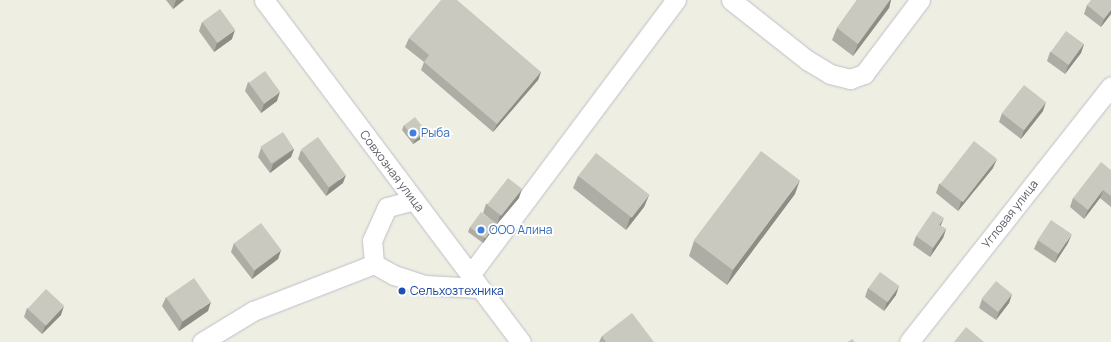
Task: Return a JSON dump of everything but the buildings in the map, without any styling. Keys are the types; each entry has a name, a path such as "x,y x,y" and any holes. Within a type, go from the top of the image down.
{"street":[{"name":"Совхозная улица","path":"264,0 521,342"},
{"path":"202,342 252,311 374,264 394,275 425,285 474,281 676,0"},
{"path":"731,0 807,60 830,74 850,79 864,74 920,0"},
{"name":"Угловая улица","path":"909,342 1111,86"},
{"path":"374,264 372,240 387,207 414,200"}],"place":[{"name":"Рыба","path":"413,133"},
{"name":"ООО Алина","path":"481,230"},
{"name":"Сельхозтехника","path":"402,291"}]}
